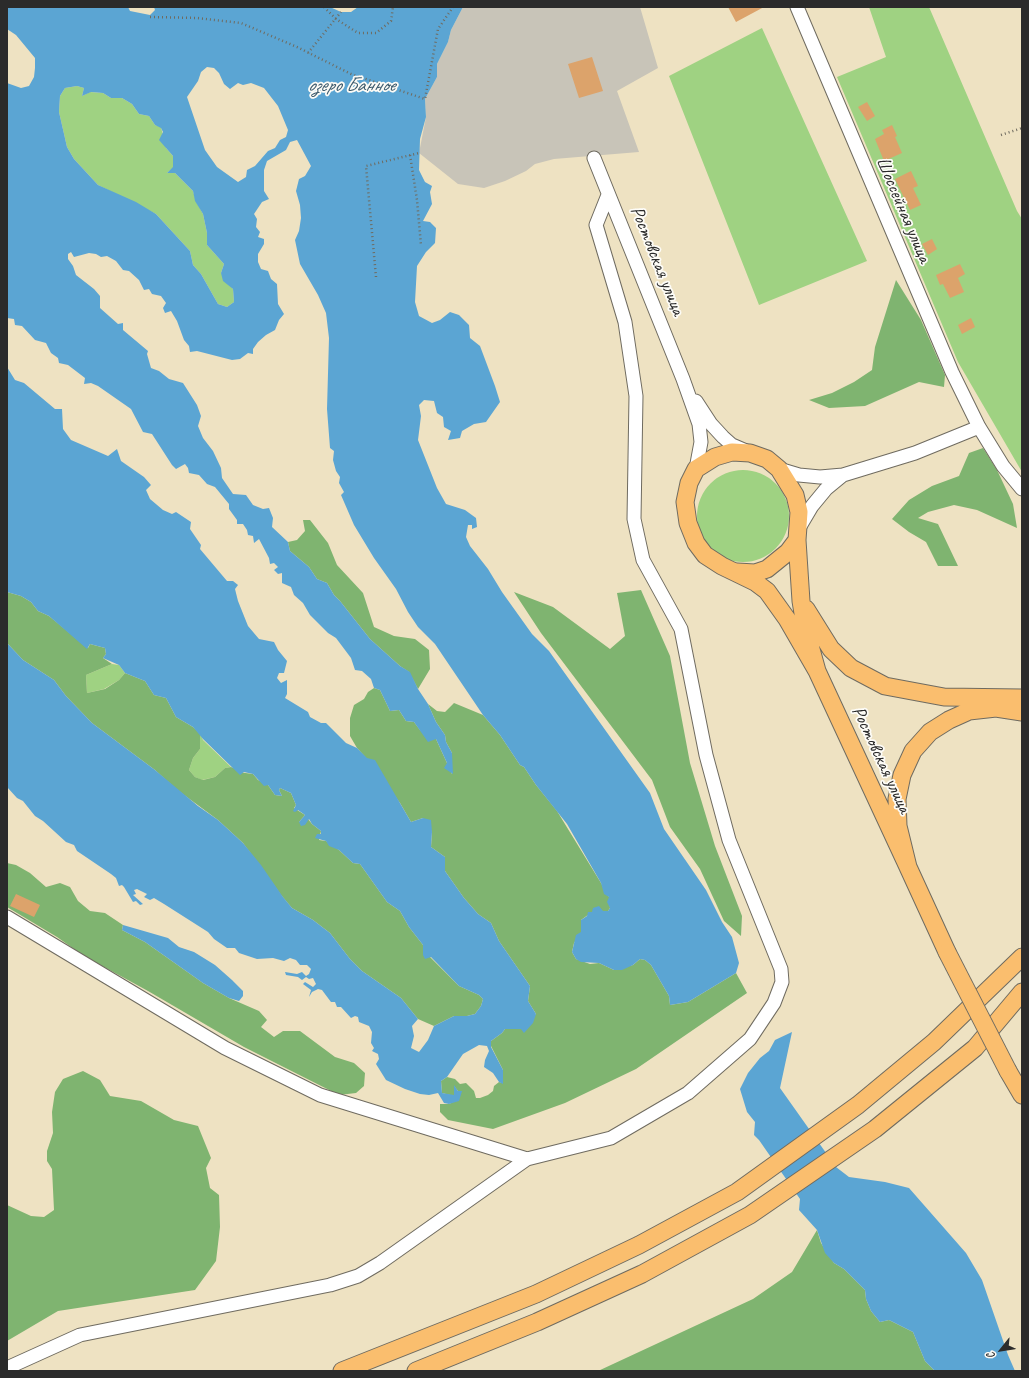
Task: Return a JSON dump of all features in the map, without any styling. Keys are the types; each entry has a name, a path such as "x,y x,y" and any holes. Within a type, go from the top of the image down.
{"main road":[{"path":"732,452 750,453 767,459 779,469 795,496 799,512 798,534 801,601 806,631 817,671 777,603 767,591 755,582 722,566 705,555 696,543 688,523 685,502 689,483 696,469 715,457 732,452"},
{"path":"737,572 755,573 767,568 788,552 798,534"},
{"path":"801,601 831,649 851,668 885,686 944,697 1022,698"},
{"name":"Ростовская улица","path":"817,671 908,867"},
{"path":"1022,712 996,708 969,711 949,720 930,732 913,752 902,775 897,799 898,826 908,867 947,952 1008,1071 1022,1095"},
{"path":"342,1371 536,1294 639,1245 738,1192 858,1105 934,1042 1022,957"},
{"path":"416,1371 537,1322 642,1274 750,1215 875,1129 975,1048 1022,992"}],"street":[{"name":"Шоссейная улица","path":"797,7 952,372 979,427 1003,466 1022,489"},
{"name":"Ростовская улица","path":"594,158 683,379"},
{"path":"7,1368 80,1335 330,1285 358,1276 380,1263 527,1159 611,1138 688,1093 750,1039 774,1003 782,982 780,969 729,840 706,755 682,629 643,560 634,519 636,396 626,322 596,225 608,195"},
{"path":"683,379 711,424 732,445 750,453"},
{"path":"683,379 699,424 702,442 696,469"},
{"path":"779,469 798,475 820,477 843,475 915,453 979,427"},
{"path":"798,534 812,506 826,489 843,475"},
{"path":"7,917 225,1048 320,1095 527,1159"}],"path":[{"path":"324,7 336,19 358,33 376,34 390,21 393,7"},
{"path":"150,17 197,18 241,23 351,74 425,99 438,28 453,7"},
{"path":"308,53 341,12"},
{"path":"1001,135 1022,128"},
{"path":"376,277 366,166 419,153"},
{"path":"410,155 417,200 420,245"}],"shaded area":[{"path":"463,7 640,7 658,68 617,91 639,152 554,159 535,164 526,171 505,181 484,188 458,184 419,153 426,117 425,99 437,77 437,64 448,42 451,30"}],"green space":[{"path":"869,7 929,7 1017,211 1022,219 1022,472 958,362 837,77 886,57"},
{"path":"762,28 867,261 759,305 669,76"},
{"path":"77,86 84,88 82,96 90,92 103,93 111,98 122,98 132,104 139,114 149,116 155,125 161,127 166,148 173,156 174,167 167,173 175,173 193,191 196,201 203,214 207,233 207,245 224,264 221,273 233,289 234,302 227,307 218,304 201,274 193,265 190,251 156,214 98,185 74,159 67,147 59,112 60,96 65,88"},
{"path":"896,280 921,320 945,375 944,387 919,382 865,406 829,408 809,400 832,393 854,382 872,370 875,347"},
{"path":"983,448 997,470 1013,504 1017,528 977,510 954,505 928,512 918,518 938,524 958,566 938,566 926,542 909,532 892,519 909,500 932,486 959,476 969,453"},
{"path":"743,470 761,473 776,483 786,498 789,516 786,534 776,549 761,559 743,562 725,559 710,549 700,534 697,516 700,498 710,483 725,473"},
{"path":"303,520 310,520 328,543 337,565 363,593 374,627 394,636 415,639 429,650 430,669 418,689 409,672 400,666 370,639 334,595 327,583 317,579 309,567 290,551 288,542 297,540 305,531"},
{"path":"641,590 670,656 690,763 715,846 742,916 741,936 724,921 700,869 670,827 652,780 541,633 514,592 553,607 610,649 625,636 617,593"},
{"path":"7,592 21,596 31,602 38,611 49,616 88,648 90,644 105,648 106,654 103,658 112,664 86,675 87,693 105,689 119,680 125,673 145,681 154,695 166,698 176,717 200,733 200,749 193,758 189,770 195,777 203,780 215,777 225,768 231,767 236,769 238,772 253,774 258,780 268,785 275,795 282,796 279,790 280,788 291,793 296,805 294,808 305,815 299,822 308,819 321,831 319,840 326,841 339,850 353,863 360,864 387,902 400,911 409,927 423,945 423,950 459,986 479,995 483,999 481,1006 475,1014 467,1016 454,1016 434,1026 418,1019 401,998 362,971 350,959 330,933 313,920 292,908 243,843 218,820 92,723 66,696 54,680 23,660 7,643"},
{"path":"112,664 119,665 125,673 119,680 104,689 87,693 86,675"},
{"path":"374,688 380,690 390,711 399,710 406,721 414,722 420,730 436,739 452,774 452,753 446,742 445,735 436,722 428,704 437,711 445,712 454,703 483,715 500,735 520,765 524,767 536,785 557,811 609,897 610,908 608,911 592,912 581,920 581,933 574,943 572,952 576,959 590,964 599,963 614,970 633,965 640,959 645,960 651,965 669,996 670,1005 688,1002 736,973 747,993 636,1069 565,1103 493,1129 448,1120 440,1112 440,1104 449,1104 455,1101 461,1091 458,1091 454,1086 454,1096 442,1093 441,1081 447,1077 455,1079 460,1084 466,1083 474,1091 476,1098 488,1095 493,1091 494,1086 499,1082 503,1083 503,1070 491,1046 491,1041 505,1029 521,1029 536,1014 528,1001 530,986 499,941 491,923 478,914 464,898 445,871 445,857 431,847 432,832 423,818 411,822 400,803 357,748 350,736 350,718 354,705 364,699 368,692"},
{"path":"200,733 203,740 231,767 225,768 215,777 202,780 195,777 189,770 193,758 200,749"},
{"path":"7,863 16,865 30,873 46,887 60,883 70,887 78,901 90,911 105,913 123,925 122,930 145,942 203,983 229,998 259,1011 267,1020 261,1027 274,1037 283,1031 300,1031 335,1057 354,1063 365,1073 364,1086 356,1093 339,1095 244,1047 148,991 84,956 57,937 7,907"},
{"path":"83,1071 100,1080 110,1096 141,1101 174,1120 198,1126 211,1158 206,1168 210,1188 219,1195 220,1227 216,1261 195,1290 58,1311 7,1341 7,1205 31,1216 44,1217 54,1210 52,1169 47,1161 47,1151 53,1133 52,1112 55,1092 63,1079"},
{"path":"817,1230 821,1243 834,1263 844,1269 865,1290 866,1299 871,1311 880,1322 889,1320 913,1332 925,1361 935,1371 598,1371 753,1299 792,1272"}],"water":[{"name":"озеро Банное","path":"7,7 128,7 130,11 150,15 155,10 154,7 330,7 341,12 351,12 358,7 463,7 451,30 448,42 437,64 437,77 425,99 426,117 420,139 419,170 425,182 432,186 430,192 432,204 423,221 430,222 436,228 435,243 426,252 417,266 415,302 419,316 432,323 440,320 450,312 459,315 469,325 470,338 480,346 500,402 486,422 474,424 462,431 460,438 448,440 451,431 444,427 443,417 437,413 434,401 424,400 419,405 421,416 418,440 437,488 446,504 465,510 476,518 477,527 472,529 472,525 468,525 466,537 470,546 488,569 502,592 532,634 549,651 650,793 664,829 706,890 722,922 732,937 739,963 736,973 688,1002 670,1005 669,996 651,965 645,960 640,959 633,965 622,970 614,970 599,963 581,962 576,959 572,952 576,935 581,932 581,920 587,916 588,912 592,912 593,908 599,906 603,911 608,911 610,908 607,902 609,897 604,894 601,883 567,824 536,785 524,767 520,765 500,735 483,715 435,644 418,627 408,612 396,589 374,558 354,525 341,495 344,492 339,483 340,477 336,471 333,460 334,451 330,448 327,409 329,338 326,313 318,295 300,264 295,240 299,231 301,218 300,205 296,191 299,179 305,176 311,166 297,140 290,142 286,150 267,161 264,170 264,191 269,199 262,202 254,214 257,219 256,227 260,232 258,237 264,239 264,244 258,254 258,262 261,269 268,271 271,279 277,284 278,304 284,314 279,320 275,330 258,342 253,349 253,354 248,353 240,359 232,360 197,351 190,352 189,346 184,340 177,321 171,311 165,313 163,308 166,303 161,296 152,294 149,289 144,290 139,280 129,271 123,270 116,261 107,256 101,257 96,254 89,253 74,257 71,252 68,254 68,259 73,266 76,275 94,289 100,296 100,308 118,324 123,323 123,330 148,351 147,354 151,368 159,371 169,379 183,383 197,405 201,416 198,426 203,438 213,451 221,468 222,478 233,494 246,495 253,505 263,509 269,508 273,518 272,527 288,542 290,551 309,567 317,579 327,583 334,595 370,639 400,666 410,672 418,689 428,704 436,722 445,735 446,742 452,753 453,774 444,768 447,763 436,739 428,742 414,722 406,721 399,710 390,711 380,690 374,688 371,679 362,671 355,670 351,658 336,638 328,633 310,615 303,603 294,595 291,587 282,583 282,573 278,574 274,570 278,567 274,563 270,564 269,558 259,539 254,543 253,536 248,535 243,524 237,524 237,520 229,509 229,504 215,487 207,484 199,475 189,473 185,464 176,469 152,434 143,432 131,409 98,386 91,383 84,384 85,378 68,365 59,363 58,358 51,353 46,343 35,340 22,326 15,325 14,319 7,318 7,83 21,88 29,86 34,77 35,58 16,35 7,29","holes":["207,67 214,68 219,73 224,84 230,89 238,83 243,85 251,83 264,88 278,106 288,130 286,137 280,140 275,148 268,151 255,166 247,170 246,177 238,182 217,167 205,150 187,97 198,81 201,72","77,86 84,88 82,96 91,92 103,93 111,98 122,98 132,104 139,114 149,116 155,125 161,128 163,132 159,140 173,156 173,167 167,173 175,173 193,191 195,201 203,214 207,233 207,245 224,264 221,273 223,281 233,289 234,302 227,307 218,304 201,274 193,265 190,251 156,214 136,202 98,185 74,159 67,147 59,112 60,96 65,88"]},
{"path":"7,367 15,380 24,383 55,409 62,409 63,429 71,440 108,456 117,449 121,461 144,477 151,485 146,490 150,499 163,510 172,514 176,512 191,522 190,529 201,545 200,549 227,581 233,581 238,585 235,589 248,626 259,639 274,642 278,650 287,661 284,673 279,673 277,678 281,683 287,680 287,694 285,698 308,712 310,717 321,723 326,723 346,743 357,748 367,758 375,760 411,822 423,818 431,820 431,847 445,857 445,871 464,898 478,914 491,923 499,941 530,986 528,1001 536,1014 533,1023 524,1033 521,1029 505,1029 491,1041 491,1047 503,1070 503,1084 499,1082 493,1073 484,1067 489,1051 487,1046 479,1045 463,1054 447,1077 441,1081 442,1093 454,1095 454,1085 458,1091 462,1091 459,1101 449,1104 444,1103 438,1093 429,1095 420,1094 386,1080 376,1064 379,1059 378,1054 372,1051 374,1048 371,1043 372,1032 369,1026 359,1022 358,1017 355,1016 351,1018 341,1007 337,1007 335,1002 331,1002 322,990 318,989 312,992 309,997 311,990 303,984 305,982 313,987 316,984 313,978 309,979 306,977 302,980 298,977 286,975 285,972 297,974 302,972 306,976 309,974 311,969 307,965 300,965 296,960 290,958 284,961 273,958 257,959 239,953 235,948 227,948 214,939 208,932 154,898 150,900 144,897 147,894 137,889 134,890 136,894 133,895 143,904 140,905 136,901 133,902 124,887 122,885 119,886 116,878 77,851 74,845 66,842 43,821 35,816 23,801 17,798 7,787 7,643 23,660 54,680 66,696 92,723 218,820 243,843 292,908 313,920 330,933 350,959 362,971 401,998 418,1019 412,1026 414,1036 411,1048 419,1052 428,1040 434,1026 454,1016 467,1016 475,1014 481,1006 483,999 479,995 459,986 431,957 425,959 423,955 423,945 409,927 400,911 387,902 360,864 353,863 339,850 329,846 326,841 315,838 317,834 321,834 321,831 312,824 309,819 305,825 301,826 299,822 305,815 298,810 295,812 293,811 296,805 291,793 280,788 279,790 282,796 275,795 268,785 264,786 253,774 244,772 240,775 203,739 193,727 176,717 166,698 154,695 145,681 125,673 119,665 103,658 106,654 105,648 90,644 87,649 49,616 38,611 31,602 21,596 7,592"},
{"path":"123,925 168,938 179,947 194,952 215,965 232,980 243,991 243,996 239,1001 229,998 203,983 145,942 122,930"},
{"path":"792,1032 780,1088 836,1167 849,1177 885,1182 909,1188 966,1253 982,1280 1015,1371 935,1371 925,1361 913,1332 889,1320 880,1322 871,1311 866,1299 865,1290 844,1269 834,1263 825,1253 817,1230 799,1210 800,1199 754,1135 755,1122 747,1112 740,1089 748,1073 760,1058 769,1051 775,1040"}],"building":[{"path":"728,7 764,7 736,22"},
{"path":"592,57 603,91 579,98 568,64"},
{"path":"867,102 875,116 867,121 858,107"},
{"path":"892,125 897,136 895,137 902,153 884,161 875,139 884,134 882,130"},
{"path":"911,171 918,186 913,188 921,205 910,210 895,179"},
{"path":"932,239 937,249 928,255 922,244"},
{"path":"960,264 965,274 958,278 964,292 950,298 943,284 940,285 936,275"},
{"path":"971,318 975,327 962,334 958,325"},
{"path":"16,894 40,905 34,917 10,906"}]}
